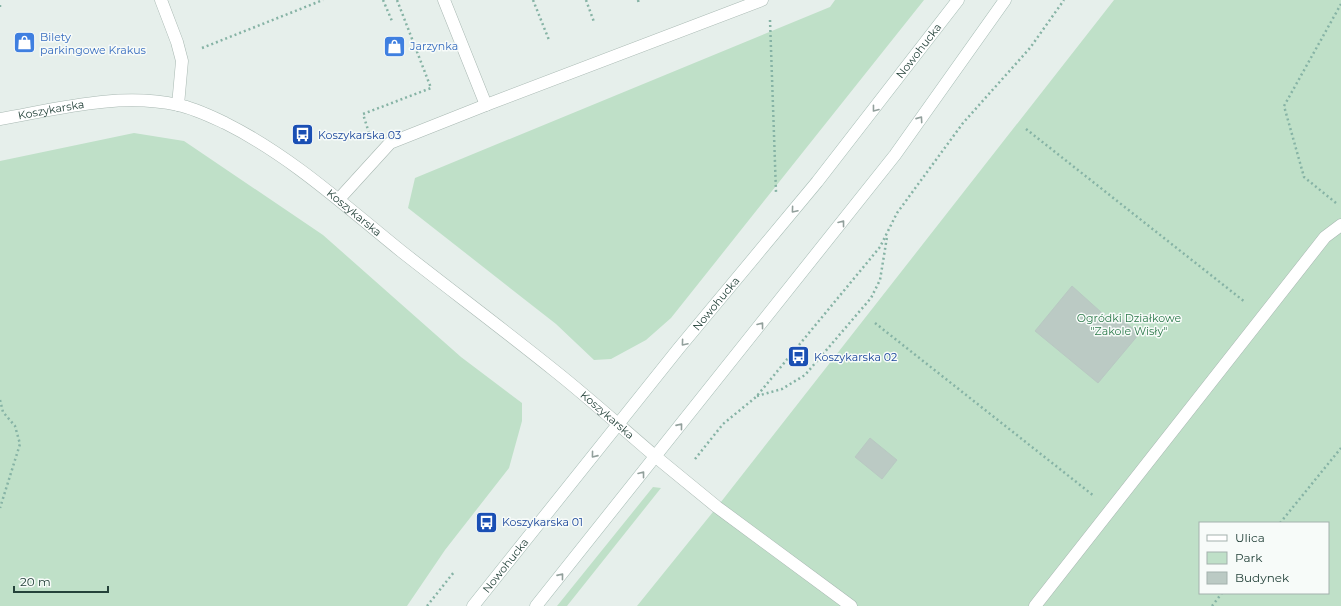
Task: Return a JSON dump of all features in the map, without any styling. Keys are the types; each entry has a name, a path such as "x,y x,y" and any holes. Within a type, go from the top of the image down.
{"main road":[{"path":"161,0 177,42 182,61 178,105"},
{"path":"444,0 486,105"},
{"path":"339,199 390,143 762,0"},
{"name":"Nowohucka","path":"474,606 618,424 817,182 958,0"},
{"path":"536,606 895,155 1005,0"},
{"name":"Koszykarska","path":"0,119 108,102 141,100 178,105 205,114 250,136 285,158 339,199 436,279 556,372 717,507 851,606"},
{"path":"1035,606 1325,237 1341,225"}],"path":[{"path":"202,48 323,0"},
{"path":"383,0 392,21"},
{"path":"370,137 363,114 432,88 397,0"},
{"path":"533,0 549,40"},
{"path":"586,0 594,22"},
{"path":"638,0 639,4"},
{"path":"694,460 723,424 756,397 880,247 897,213 962,123 1030,48 1064,0"},
{"path":"1341,4 1284,106 1304,177 1341,207"},
{"path":"770,15 776,192"},
{"path":"1026,129 1263,317"},
{"path":"756,397 782,389 805,375 871,298 880,280 887,234"},
{"path":"874,323 1111,509"},
{"path":"0,400 3,412 15,426 20,444 0,508"},
{"path":"1281,522 1341,448"},
{"path":"427,606 454,572"},
{"path":"1212,606 1221,594"}],"green space":[{"path":"835,0 924,0 671,318 646,340 611,359 594,360 556,324 408,208 415,178 830,7"},
{"name":"Ogródki Działkowe \"Zakole Wisły\"","path":"1114,0 1341,0 1341,606 637,606 717,507"},
{"path":"134,133 184,141 323,235 461,357 522,403 522,421 509,468 445,550 407,606 0,606 0,161"},
{"path":"653,487 661,488 567,606 557,606"}],"building":[{"path":"1072,286 1112,322 1117,315 1139,334 1098,383 1035,331"},
{"path":"870,438 897,460 882,479 855,457"}],"place":[{"name":"Bilety parkingowe Krakus","path":"24,43"},
{"name":"Jarzynka","path":"394,46"},
{"name":"Koszykarska 03","path":"303,135"},
{"name":"Koszykarska 02","path":"799,357"},
{"name":"Koszykarska 01","path":"487,522"}]}
